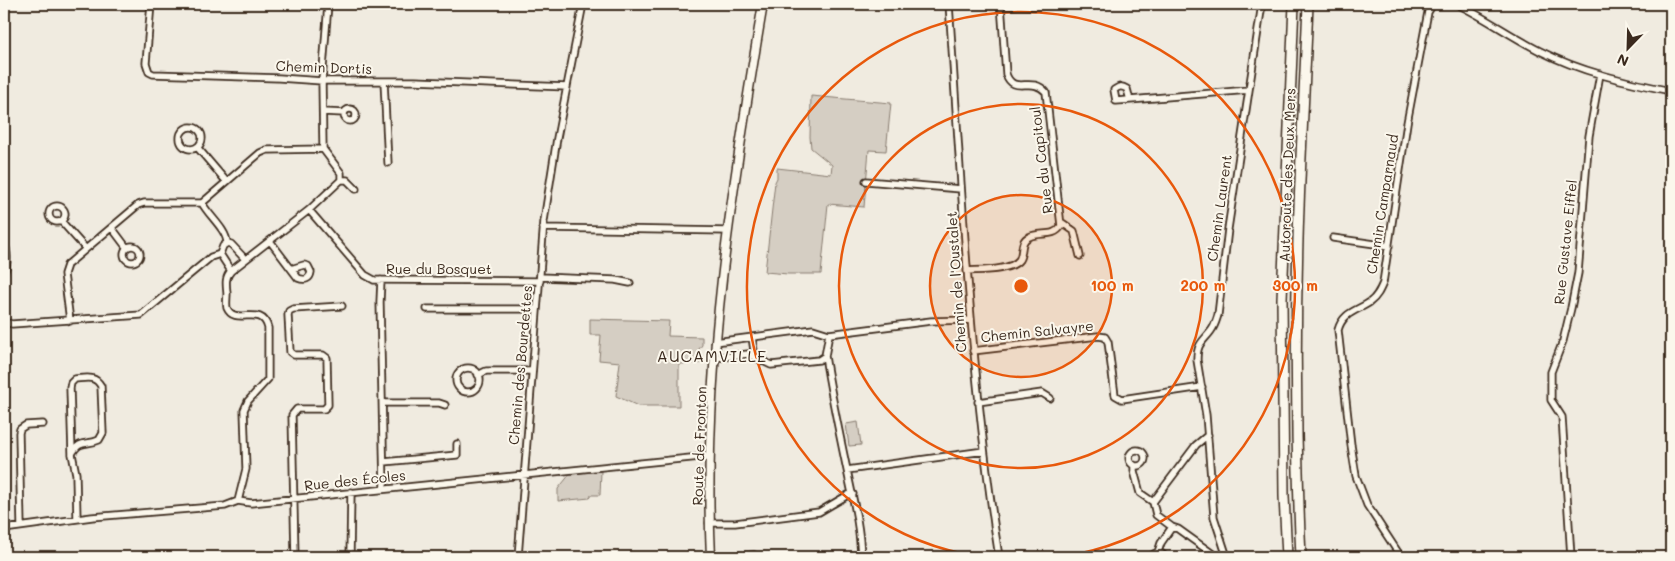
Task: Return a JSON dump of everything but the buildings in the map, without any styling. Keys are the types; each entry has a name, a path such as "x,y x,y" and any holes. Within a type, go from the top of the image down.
{"highway":[{"name":"Autoroute des Deux Mers","path":"1286,557 1282,299 1294,4"},
{"name":"Autoroute des Deux Mers","path":"1301,557 1298,495 1297,299 1298,228 1308,4"}],"main road":[{"name":"Route de Fronton","path":"711,557 709,523 710,456 715,342 738,148 763,4"}],"street":[{"name":"Chemin Dortis","path":"151,4 146,63 149,72 153,74 322,81 384,81 567,87"},
{"path":"238,501 246,469 244,410 248,401 268,379 268,328 264,318 259,316 236,316 228,310 226,279 231,271 309,210 341,180 341,172 323,149 322,81 328,4"},
{"name":"Chemin des Bourdettes","path":"518,557 543,228 567,87 584,4"},
{"name":"Chemin de l'Oustalet","path":"949,4 970,320 978,402 999,557"},
{"name":"Rue du Capitoul","path":"967,271 1007,268 1014,265 1020,259 1022,244 1027,238 1054,233 1059,230 1061,222 1046,92 1036,84 1016,85 1008,80 1001,4"},
{"name":"Chemin Laurent","path":"1227,557 1214,517 1208,435 1197,351 1199,344 1214,326 1218,315 1228,229 1262,4"},
{"name":"Chemin Camparnaud","path":"1401,557 1367,505 1356,476 1350,445 1338,330 1346,315 1370,302 1380,291 1383,283 1407,123 1428,12 1433,4"},
{"path":"1457,4 1539,51 1567,63 1600,74 1671,91"},
{"path":"1471,11 1473,4"},
{"name":"Rue Gustave Eiffel","path":"1571,557 1562,417 1551,400 1551,372 1563,341 1578,272 1589,136 1600,74"},
{"path":"384,81 388,163"},
{"path":"1130,100 1249,90"},
{"path":"323,112 344,112"},
{"path":"197,147 226,180"},
{"path":"70,321 65,269 67,265 138,205 144,203 202,202 260,153 267,150 323,149"},
{"path":"341,180 346,180 356,190"},
{"path":"866,181 961,189"},
{"path":"202,202 207,212 225,234 227,243"},
{"name":"Rue du Bosquet","path":"309,210 365,275 374,280 540,279 616,280 630,283"},
{"path":"61,221 86,249"},
{"path":"1061,222 1074,230 1080,256"},
{"path":"112,228 127,248"},
{"path":"543,228 728,231"},
{"path":"1332,238 1389,246"},
{"path":"270,241 291,269"},
{"path":"4,243 7,262 4,273"},
{"path":"4,322 12,324 141,315 211,258 220,254 223,246 227,243"},
{"path":"227,243 231,244 245,259"},
{"path":"220,254 231,271"},
{"path":"381,280 384,489"},
{"path":"295,557 292,415 297,410 324,409 328,405 327,358 323,355 294,355 290,352 289,311 293,309 342,306"},
{"path":"428,309 537,310"},
{"path":"715,342 813,329 829,334 931,321 970,320"},
{"path":"829,334 825,356 860,537 861,557"},
{"name":"Chemin Salvayre","path":"973,351 1098,336 1105,337 1108,342 1115,394 1122,399 1202,387"},
{"path":"752,337 753,356"},
{"path":"714,358 748,354 771,365 820,360 825,356"},
{"path":"464,369 472,370 478,374 478,386 473,391 462,390 457,385 458,374 464,369"},
{"path":"478,374 486,370 532,371"},
{"path":"72,454 76,446 81,443 92,443 99,440 102,433 101,386 98,380 92,377 75,379 71,383 70,388 72,454 76,474 77,519"},
{"path":"978,402 1042,393 1050,398"},
{"path":"383,402 439,403 445,405"},
{"path":"22,526 20,428 26,425 43,424"},
{"path":"1208,435 1196,445 1154,502 1156,515 1217,557"},
{"path":"384,462 457,456 457,444"},
{"path":"847,470 984,451"},
{"name":"Rue des Écoles","path":"4,529 77,519 225,506 238,501 251,503 294,499 710,456"},
{"path":"1134,465 1140,493 1154,502"},
{"path":"350,557 351,492"},
{"path":"709,523 735,523 819,512 852,494"},
{"path":"1151,557 1158,552 1161,543 1172,527"},
{"path":"1158,552 1165,557"},
{"path":"733,557 754,555"}],"shaded area":[{"path":"811,96 891,103 886,151 869,150 864,207 828,204 821,274 765,272 777,168 831,174 832,165 811,148"},
{"path":"590,319 669,321 668,336 702,337 699,354 702,357 702,363 679,364 679,406 638,406 616,396 620,362 599,360 601,335 590,335"},
{"path":"858,422 861,445 849,446 846,424"},
{"path":"601,471 600,495 591,495 590,498 558,501 558,489 570,474"}],"district":[{"name":"AUCAMVILLE","path":"712,355"}]}
